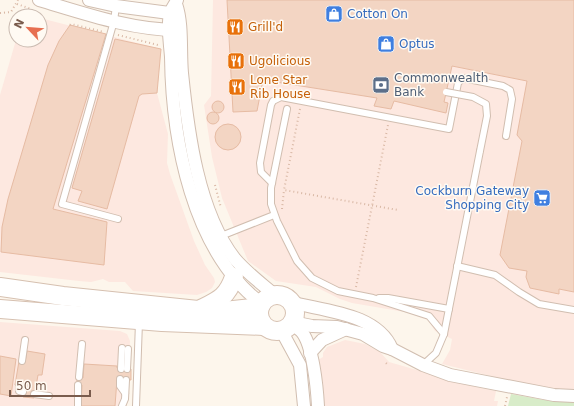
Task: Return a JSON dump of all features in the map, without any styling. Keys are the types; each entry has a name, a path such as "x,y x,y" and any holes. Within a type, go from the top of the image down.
{"street":[{"path":"90,0 116,6 175,8 175,115 189,181 207,233 218,254 234,277 247,293 272,302 294,313 282,325"},
{"path":"37,5 114,21 174,30"},
{"path":"174,30 195,160 202,189 227,234 231,254 272,302"},
{"path":"198,310 222,298 230,290 234,277"},
{"path":"0,287 63,296 198,310 224,311 272,302 362,320 382,332 388,339 392,349"},
{"path":"272,302 259,317 302,332 310,353 314,371 318,406"},
{"path":"0,309 139,320 312,326 347,329 369,336 383,346 440,372 554,395 574,396"},
{"path":"282,325 300,365 304,406"},
{"path":"310,353 316,344 322,340 347,329"}],"lane":[{"path":"116,6 114,21 62,204 118,219"},
{"path":"272,183 260,172 260,163 271,105 276,98 285,98 449,129 458,83 463,78 503,86 510,90 512,99 506,136"},
{"path":"423,365 436,353 444,334 487,116 486,104 473,96 446,92"},
{"path":"287,109 270,198 274,215 297,261 307,274 331,288 355,295 373,298 429,316 444,334"},
{"path":"227,234 274,215"},
{"path":"457,266 495,274 519,292 539,304 574,310"},
{"path":"373,298 388,298 449,309"},
{"path":"136,406 139,320"},
{"path":"22,361 25,340"},
{"path":"79,377 82,344"},
{"path":"124,369 125,348"},
{"path":"122,406 125,393 123,379"},
{"path":"78,385 78,406"},
{"path":"20,386 19,391 23,392"},
{"path":"34,394 49,396"}],"path":[{"path":"0,13 10,12 17,4 18,0"},
{"path":"17,4 37,5"},
{"path":"70,26 71,24 165,47"},
{"path":"281,213 300,109"},
{"path":"355,295 374,206 388,125 388,117"},
{"path":"215,185 227,234"},
{"path":"284,190 398,210"},
{"path":"505,406 508,393"}],"shaded area":[{"path":"213,0 574,0 574,396 562,390 515,382 442,364 450,350 452,339 435,331 428,320 405,312 352,303 340,299 316,287 276,281 248,261 222,198 212,157 204,105 211,96"},
{"path":"48,20 161,49 157,93 168,134 167,163 194,241 205,265 214,278 215,282 212,288 197,295 133,291 125,282 109,282 103,279 91,282 0,272 0,95 14,48 48,48"},
{"path":"0,322 120,331 127,334 130,341 127,406 0,406"},
{"path":"345,340 365,344 380,352 389,362 476,387 496,391 494,401 498,401 497,406 324,406 318,360 323,357 323,353 327,347"}],"green space":[{"path":"511,394 544,400 574,401 574,406 508,406"}],"building":[{"name":"Cockburn Gateway Shopping City","path":"227,0 574,0 574,292 559,289 559,294 530,288 526,277 527,271 509,268 500,255 522,141 517,135 527,81 452,66 444,102 448,103 446,113 394,101 391,109 374,106 377,98 263,80 257,111 233,112"},
{"path":"70,25 106,34 53,209 107,222 104,265 1,252 2,227 8,199 48,65 59,41"},
{"path":"115,39 161,49 157,93 142,94 139,96 107,209 78,201 82,191 72,188"},
{"path":"218,101 222,103 224,107 222,111 218,113 214,111 212,107 214,103"},
{"path":"213,112 217,114 219,118 217,122 213,124 209,122 207,118 209,114"},
{"path":"228,124 237,128 241,137 237,146 228,150 219,146 215,137 219,128"},
{"path":"27,351 45,354 42,375 38,375 34,398 23,397 24,386 15,385 19,361 25,362"},
{"path":"0,356 16,359 11,396 0,394"},
{"path":"84,364 117,366 117,368 131,369 131,380 117,379 115,406 81,406 82,385 77,385 77,377 83,378"}],"place":[{"name":"Cotton On","path":"334,14"},
{"name":"Grill'd","path":"235,27"},
{"name":"Optus","path":"386,44"},
{"name":"Ugolicious","path":"236,61"},
{"name":"Commonwealth Bank","path":"381,85"},
{"name":"Lone Star Rib House","path":"237,87"},
{"name":"Cockburn Gateway Shopping City","path":"542,198"}]}
